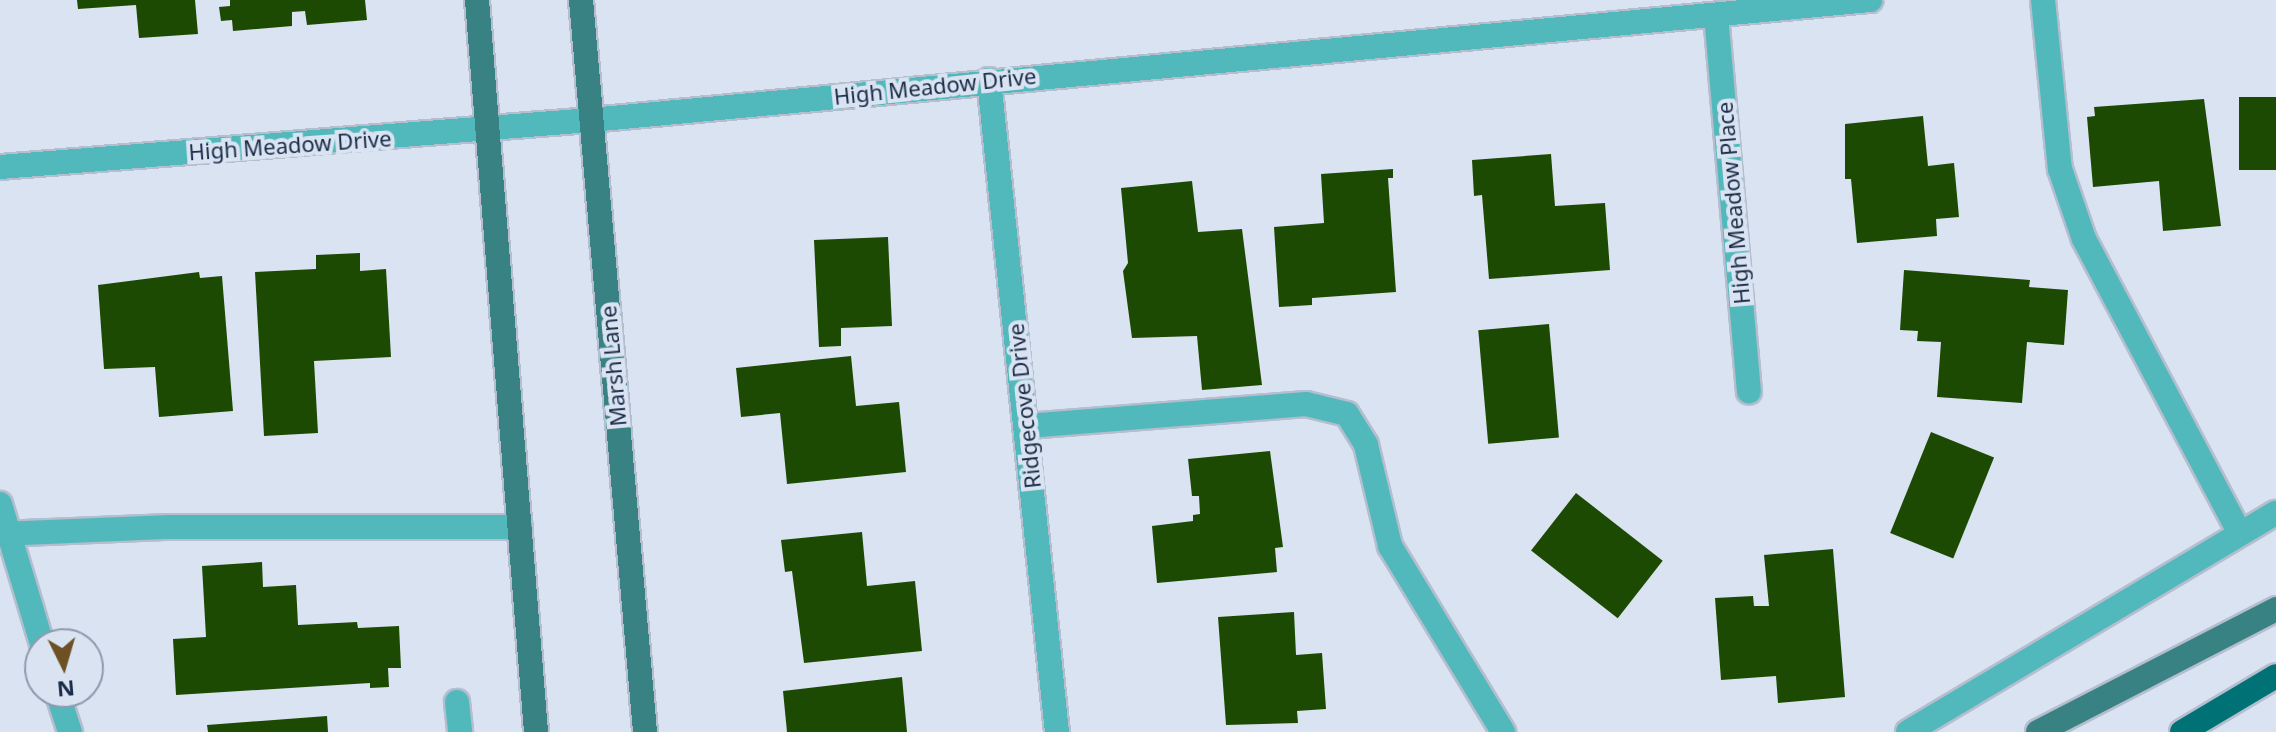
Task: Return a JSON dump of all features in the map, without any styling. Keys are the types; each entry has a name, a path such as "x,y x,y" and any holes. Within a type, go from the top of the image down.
{"highway":[{"path":"2182,732 2276,676"}],"main road":[{"path":"477,0 536,732"},
{"name":"Marsh Lane","path":"581,0 645,732"},
{"path":"2038,732 2276,609"}],"street":[{"name":"High Meadow Drive","path":"0,167 591,120 989,80 1870,0"},
{"path":"2043,0 2060,169 2084,239 2239,532"},
{"name":"High Meadow Place","path":"1716,15 1749,392"},
{"name":"Ridgecove Drive","path":"989,80 1057,732"},
{"path":"1027,426 1306,404 1347,414 1366,445 1390,546 1503,732"},
{"path":"0,504 4,533 37,628"},
{"path":"1908,732 2239,532 2276,513"},
{"path":"4,533 170,527 520,527"},
{"path":"457,702 460,732"},
{"path":"62,708 70,732"}],"building":[{"path":"77,0 195,0 198,34 139,38 136,5 78,9"},
{"path":"230,0 365,0 367,20 307,25 305,11 292,12 292,26 233,31 232,20 221,21 219,7 230,6"},
{"path":"2239,97 2276,97 2276,170 2239,170"},
{"path":"2204,99 2221,226 2163,231 2159,181 2093,187 2087,117 2095,116 2094,107"},
{"path":"1923,116 1928,166 1954,163 1959,217 1936,219 1937,236 1857,243 1851,179 1845,179 1845,124"},
{"path":"1551,154 1555,206 1605,203 1610,270 1489,279 1482,195 1474,196 1472,160"},
{"path":"1393,169 1393,178 1388,178 1396,292 1312,298 1312,305 1279,307 1274,227 1324,223 1321,174"},
{"path":"1192,181 1198,232 1242,229 1262,385 1202,390 1197,336 1132,338 1123,271 1128,263 1121,188"},
{"path":"888,237 892,326 841,328 841,346 819,347 814,240"},
{"path":"360,253 360,271 386,269 391,357 314,361 318,433 264,436 255,272 316,269 316,255"},
{"path":"1904,270 2030,280 2029,287 2068,290 2064,345 2027,342 2022,403 1937,397 1941,342 1917,341 1918,331 1900,330"},
{"path":"199,272 200,278 222,276 233,411 159,417 155,367 104,369 98,285"},
{"path":"1549,324 1559,438 1488,444 1478,330"},
{"path":"851,356 856,406 899,402 906,472 787,484 780,413 741,417 736,368"},
{"path":"1931,432 1994,457 1953,559 1890,533"},
{"path":"1270,451 1283,547 1275,548 1277,572 1157,583 1152,526 1193,521 1193,515 1200,514 1199,496 1192,496 1188,459"},
{"path":"1576,493 1663,561 1618,618 1531,551"},
{"path":"862,532 867,586 915,581 922,651 804,663 792,571 785,572 781,540"},
{"path":"1833,549 1845,697 1778,703 1776,676 1721,680 1715,598 1753,596 1754,606 1769,606 1764,555"},
{"path":"262,562 263,587 296,585 298,625 357,622 358,628 399,626 401,668 388,668 389,687 370,688 370,683 176,695 173,639 206,637 202,566"},
{"path":"1294,612 1296,655 1322,653 1326,709 1297,711 1298,723 1226,725 1218,617"},
{"path":"902,677 907,732 787,732 783,691"},
{"path":"327,716 328,732 208,732 207,725"}]}
